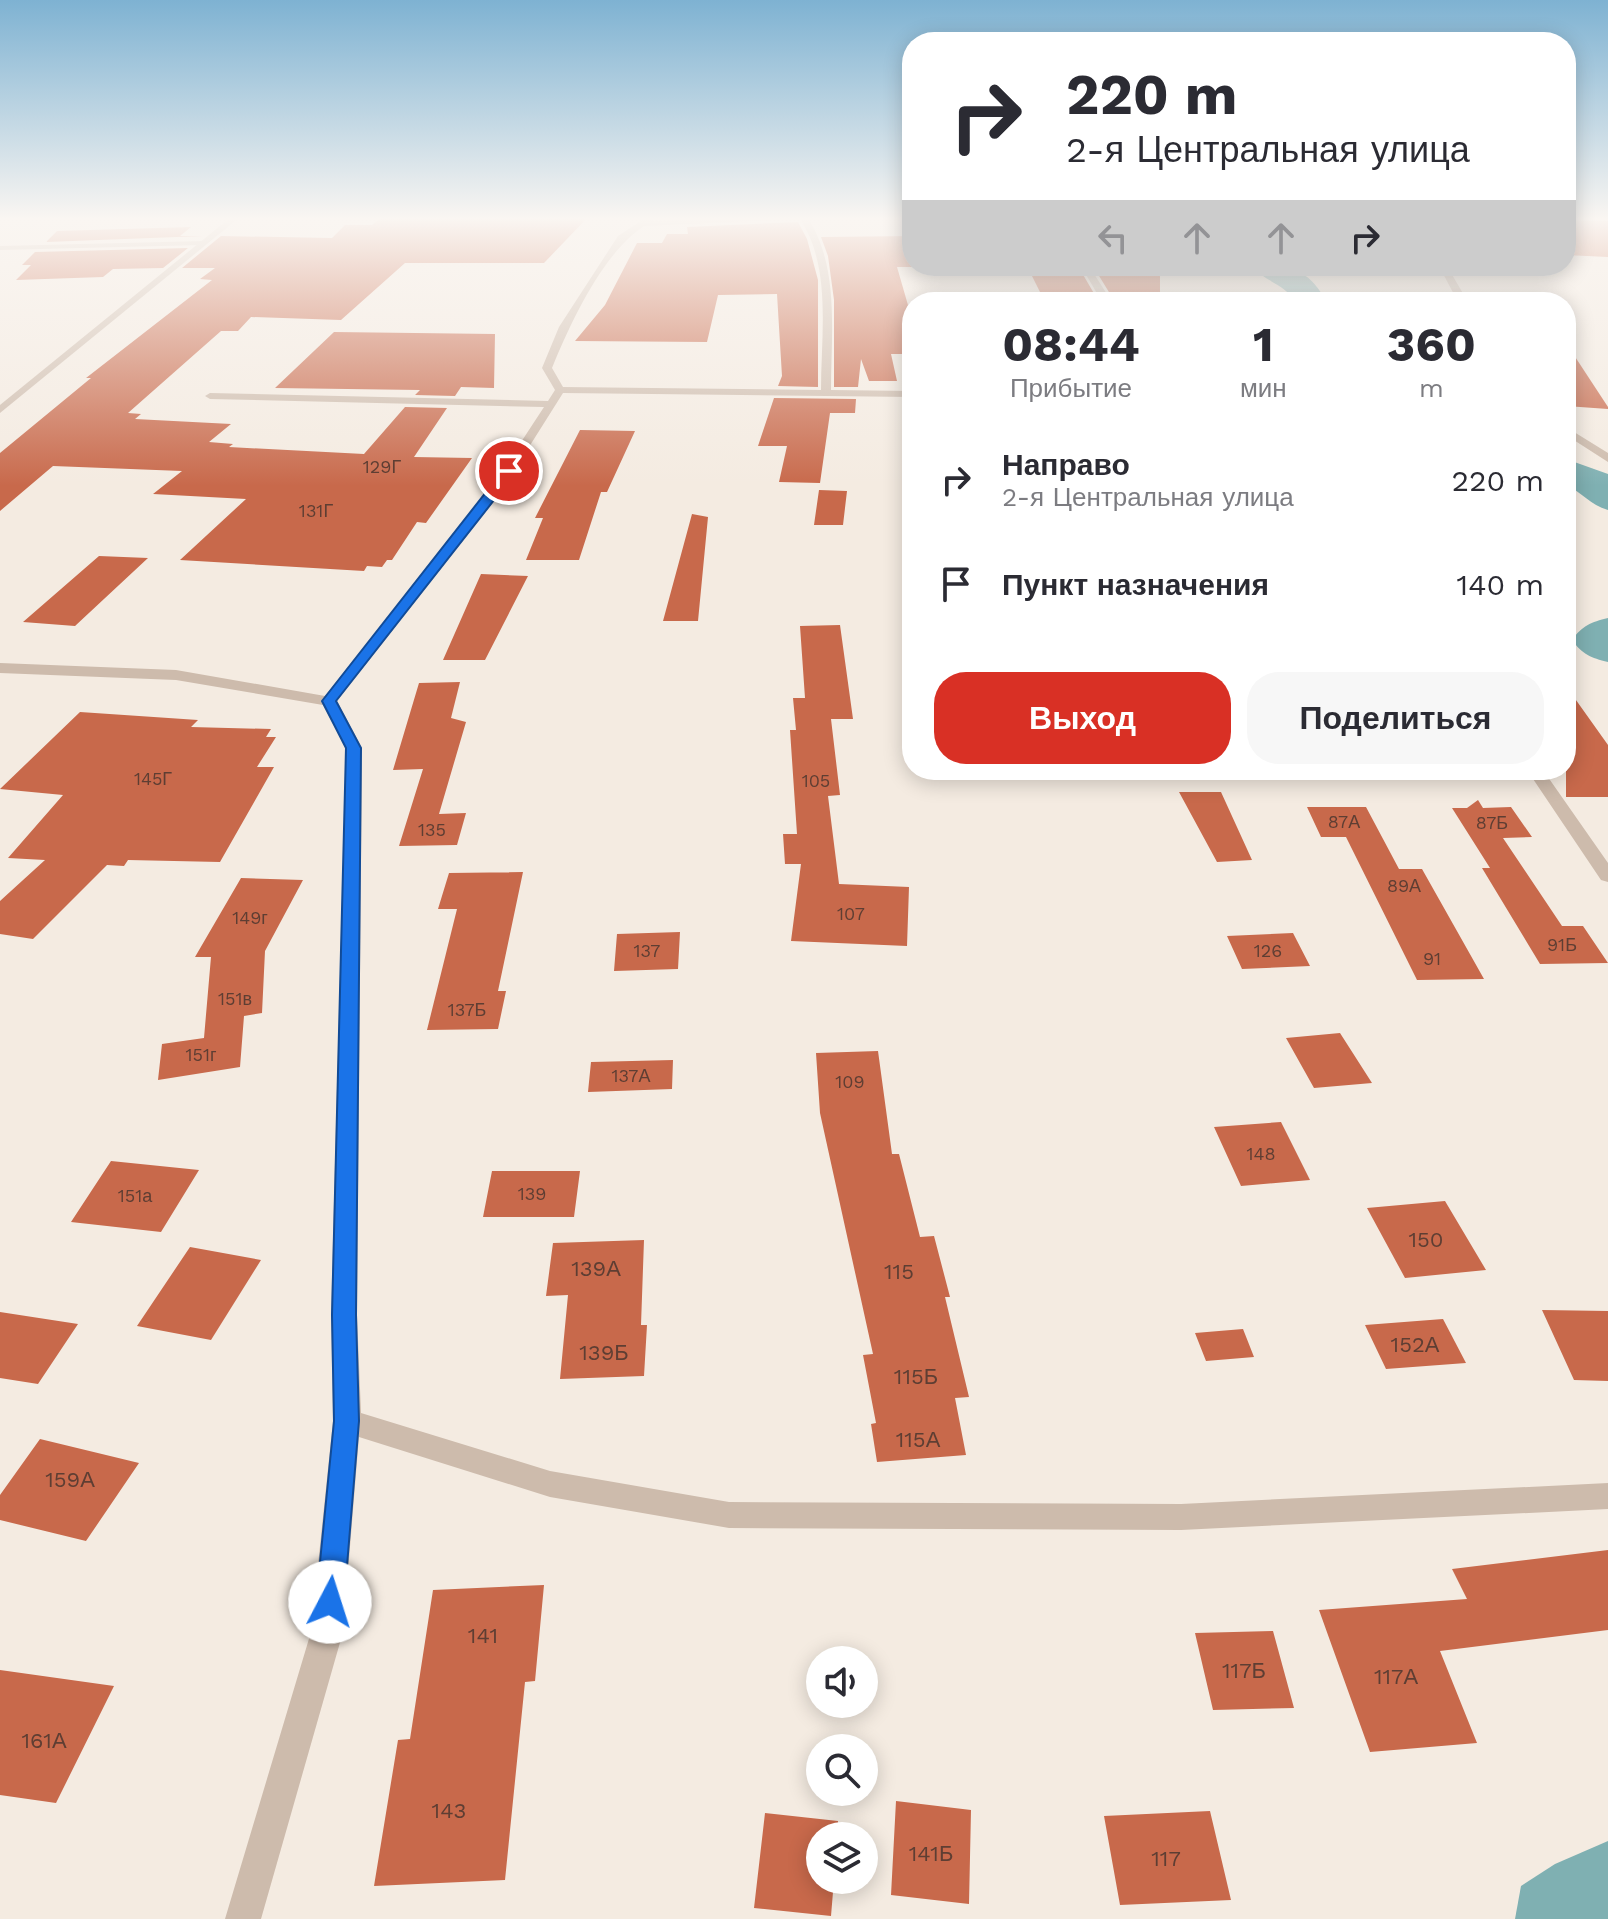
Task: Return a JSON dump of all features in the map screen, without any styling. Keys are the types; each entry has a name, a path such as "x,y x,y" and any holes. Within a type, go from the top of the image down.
{"street":[{"path":"0,410 125,307"},
{"path":"560,390 547,368 564,327 577,307"},
{"path":"823,307 826,392"},
{"path":"560,390 902,394"},
{"path":"329,701 494,493 560,390"},
{"path":"210,396 552,404"},
{"path":"1576,437 1608,458"},
{"path":"0,668 176,675 329,701"},
{"path":"243,1919 327,1632 347,1421 344,1315 354,748 329,701"},
{"path":"1542,780 1608,876"},
{"path":"347,1421 550,1484 729,1515 1181,1517 1608,1496"}],"water":[{"path":"1608,1841 1608,1919 1515,1919 1521,1886 1555,1864"}],"building":[{"path":"178,307 356,307 341,320 251,317 238,331 221,331 128,413 141,414 135,419 231,424 209,442 233,444 229,447 364,454 405,407 447,408 414,457 472,458 426,523 417,522 392,560 387,560 382,567 367,566 364,571 180,560 246,499 153,494 182,471 53,466 0,511 0,453 91,378 86,378"},
{"path":"604,307 715,307 707,342 575,341"},
{"path":"778,307 818,307 818,387 778,386 782,376"},
{"path":"834,307 902,307 902,354 891,354 897,381 869,381 861,359 858,387 834,387"},
{"path":"334,332 495,334 494,388 461,387 455,396 415,395 420,390 275,388"},
{"path":"1576,358 1608,407 1576,407"},
{"path":"774,398 856,399 855,413 830,413 820,483 779,482 787,446 758,446"},
{"path":"580,430 635,431 607,492 601,492 579,560 526,560 543,518 535,518"},
{"path":"819,490 847,491 843,525 814,525"},
{"path":"692,514 708,517 698,621 663,621"},
{"path":"99,556 148,558 75,626 23,622"},
{"path":"481,574 528,576 485,660 443,660"},
{"path":"840,625 853,719 831,719 840,795 828,796 839,884 909,887 907,946 791,941 801,864 785,864 783,834 797,834 790,730 796,730 793,698 805,698 800,626"},
{"path":"460,682 451,718 466,722 439,814 466,813 457,845 399,846 423,769 393,770 419,683"},
{"path":"1576,700 1608,745 1608,797 1566,797 1566,780 1576,780"},
{"path":"80,712 198,720 191,727 271,729 266,737 276,737 257,767 274,767 220,862 128,860 124,866 107,865 33,939 0,934 0,901 45,860 8,858 63,795 0,789"},
{"path":"1179,792 1221,792 1252,860 1217,862"},
{"path":"1478,800 1483,808 1511,807 1532,837 1503,838 1562,926 1583,926 1608,963 1540,964 1482,868 1490,868 1452,808 1467,808"},
{"path":"1307,807 1366,807 1399,869 1422,869 1484,979 1417,980 1346,837 1321,837"},
{"path":"523,872 498,991 506,991 498,1029 427,1030 457,909 438,909 449,873"},
{"path":"241,878 303,880 265,951 262,1013 244,1016 240,1067 158,1080 162,1044 204,1038 211,957 195,957"},
{"path":"680,932 678,969 614,971 617,934"},
{"path":"1293,933 1310,966 1242,969 1227,936"},
{"path":"1340,1033 1372,1083 1314,1088 1286,1038"},
{"path":"878,1051 892,1154 899,1154 920,1237 934,1236 950,1297 945,1297 969,1397 955,1398 966,1455 877,1462 871,1424 876,1423 863,1355 873,1354 820,1113 816,1053"},
{"path":"673,1060 672,1089 588,1092 591,1062"},
{"path":"1281,1122 1310,1180 1241,1186 1214,1127"},
{"path":"111,1161 199,1170 161,1232 71,1222"},
{"path":"492,1171 580,1171 574,1217 483,1217"},
{"path":"1445,1201 1486,1270 1405,1278 1367,1208"},
{"path":"644,1240 641,1325 647,1325 644,1376 560,1379 568,1295 546,1296 553,1243"},
{"path":"190,1247 261,1260 211,1340 137,1326"},
{"path":"1542,1310 1608,1311 1608,1381 1574,1380"},
{"path":"0,1312 78,1324 38,1384 0,1378"},
{"path":"1443,1319 1466,1363 1386,1369 1365,1325"},
{"path":"1243,1329 1254,1357 1206,1361 1195,1333"},
{"path":"40,1439 139,1463 86,1541 0,1520 0,1495"},
{"path":"1608,1550 1608,1630 1440,1651 1477,1743 1370,1752 1319,1610 1467,1599 1452,1569"},
{"path":"544,1585 535,1681 525,1682 505,1880 374,1886 398,1740 410,1739 433,1590"},
{"path":"1273,1631 1294,1708 1213,1710 1195,1633"},
{"path":"0,1670 114,1686 56,1803 0,1795"},
{"path":"896,1801 971,1810 969,1904 891,1895"},
{"path":"1210,1811 1231,1900 1120,1905 1104,1816"},
{"path":"765,1813 838,1821 806,1822 806,1894 833,1894 831,1916 754,1908"}],"waterway":[{"path":"1576,475 1591,481 1608,497"},
{"path":"1608,633 1597,640 1608,647"}],"route":[{"path":"330,1602 347,1421 344,1315 354,748 329,701 509,471"}]}
